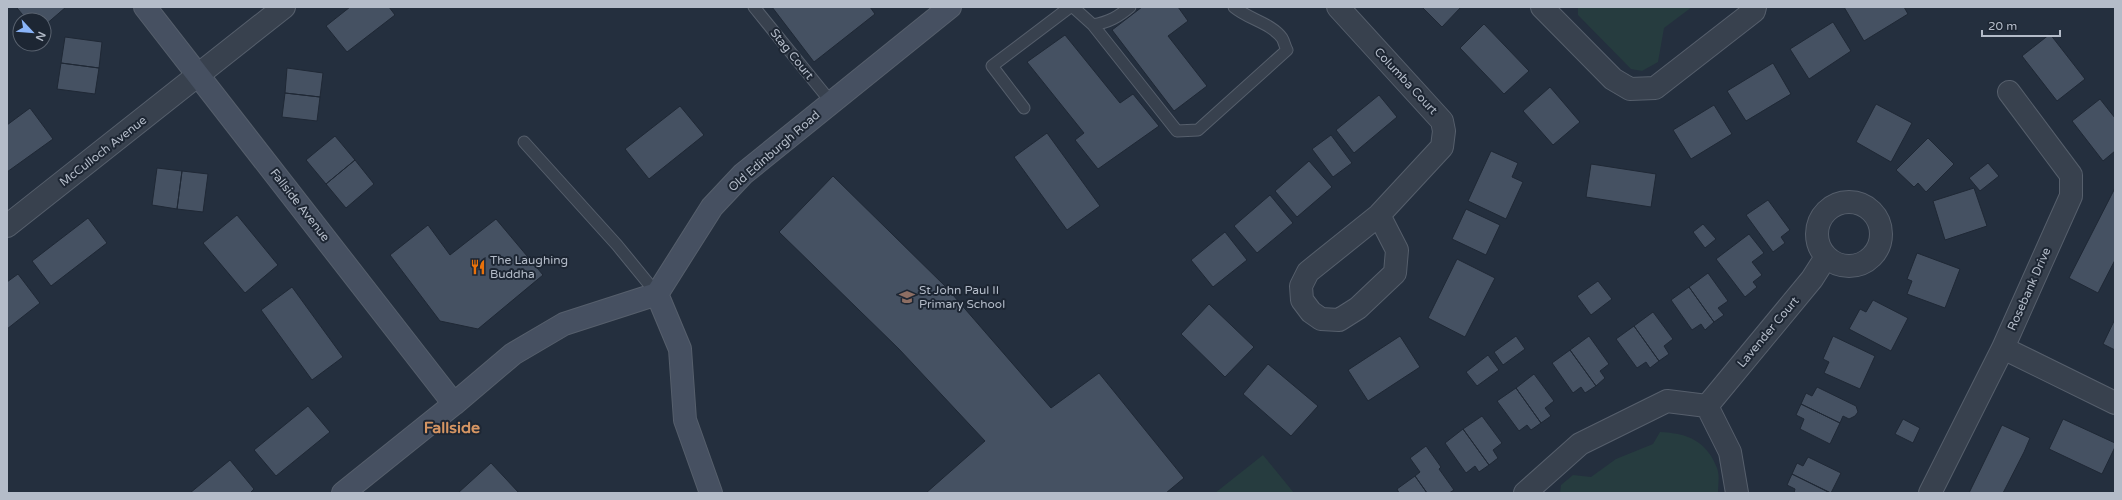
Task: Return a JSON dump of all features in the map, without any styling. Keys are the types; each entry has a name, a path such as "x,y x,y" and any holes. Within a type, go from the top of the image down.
{"main road":[{"name":"Fallside Avenue","path":"145,7 454,404"},
{"name":"Old Edinburgh Road","path":"657,294 712,207 743,174 950,7"},
{"path":"343,493 454,404 513,354 564,324 657,294 680,349 685,420 712,493"}],"street":[{"name":"McCulloch Avenue","path":"7,226 284,7"},
{"name":"Columba Court","path":"1338,7 1442,121 1444,131 1442,147 1378,215 1308,272 1301,286 1302,300 1311,312 1322,319 1339,320 1358,308 1395,273 1397,250 1378,215"},
{"path":"1542,7 1613,80 1630,89 1655,88 1754,12 1755,7"},
{"name":"Rosebank Drive","path":"1930,493 2003,348 2071,196 2071,175 2009,92"},
{"name":"Lavender Court","path":"1707,406 1812,279 1826,257"},
{"path":"2003,348 2115,403"},
{"path":"1525,493 1580,444 1667,401 1707,406 1730,452 1737,493"}],"lane":[{"name":"Stag Court","path":"754,7 831,102"},
{"path":"1024,108 992,66 1070,7"},
{"path":"1074,7 1093,25 1177,131 1198,130 1287,50 1282,38 1270,28 1234,7"},
{"path":"1093,25 1105,23 1117,18 1130,7"},
{"path":"524,142 617,245 657,294"}],"green space":[{"path":"1578,7 1692,7 1664,28 1658,62 1642,71 1631,69 1578,15"},
{"path":"1660,432 1679,434 1695,440 1708,451 1718,471 1718,493 1560,493 1561,485 1573,475 1591,477 1616,459 1653,444"},
{"path":"1263,455 1294,493 1215,493"}],"building":[{"path":"66,7 52,19 52,12 20,12 17,8"},
{"path":"350,7 389,7 395,15 347,52 326,26"},
{"path":"772,7 870,7 875,14 814,62"},
{"path":"1142,7 1178,7 1188,21 1168,36 1207,86 1174,111 1112,30"},
{"path":"1422,7 1461,7 1442,27"},
{"path":"1844,7 1904,7 1908,14 1864,41"},
{"path":"1833,22 1851,51 1809,79 1790,49"},
{"path":"1484,24 1529,71 1504,94 1460,48"},
{"path":"2050,34 2085,79 2057,101 2022,56"},
{"path":"1065,35 1120,103 1133,94 1159,126 1098,169 1075,140 1084,133 1027,62"},
{"path":"65,37 102,42 99,68 61,63"},
{"path":"61,63 99,68 95,94 57,89"},
{"path":"1773,63 1791,94 1746,121 1727,91"},
{"path":"287,68 323,73 320,97 285,93"},
{"path":"1550,87 1580,122 1553,145 1523,111"},
{"path":"285,93 320,97 317,121 282,117"},
{"path":"1379,95 1397,117 1354,153 1336,130"},
{"path":"2100,99 2115,118 2115,151 2103,161 2072,121"},
{"path":"1876,104 1912,123 1891,162 1856,142"},
{"path":"1714,105 1732,134 1691,159 1673,130"},
{"path":"680,106 704,135 649,179 625,149"},
{"path":"30,108 53,139 7,172 7,125"},
{"path":"1047,133 1100,206 1067,230 1014,157"},
{"path":"1331,135 1352,163 1333,177 1312,149"},
{"path":"335,136 355,160 326,184 306,160"},
{"path":"1928,138 1954,164 1926,192 1918,183 1914,187 1896,170"},
{"path":"1491,151 1518,163 1512,177 1523,182 1506,219 1468,201"},
{"path":"355,160 374,184 346,208 326,184"},
{"path":"1309,161 1332,187 1297,217 1275,191"},
{"path":"1988,163 1999,176 1980,191 1969,178"},
{"path":"1591,164 1656,174 1651,207 1586,197"},
{"path":"157,168 182,171 177,209 152,205"},
{"path":"182,171 208,174 203,212 177,209"},
{"path":"833,176 946,287 1051,408 1099,373 1184,478 1166,493 926,493 985,441 899,349 779,232"},
{"path":"1974,188 1987,226 1945,240 1933,201"},
{"path":"2115,188 2115,260 2098,293 2069,278"},
{"path":"1270,195 1293,223 1257,253 1234,226"},
{"path":"1768,200 1790,230 1781,237 1785,243 1773,252 1746,215"},
{"path":"1466,209 1500,225 1486,255 1452,239"},
{"path":"237,215 278,265 245,293 203,243"},
{"path":"88,218 107,243 51,286 32,261"},
{"path":"496,219 543,275 478,329 440,321 390,255 428,225 450,255"},
{"path":"1703,224 1716,239 1705,248 1693,232"},
{"path":"1225,232 1247,260 1213,287 1191,260"},
{"path":"1749,234 1764,253 1752,262 1762,275 1753,282 1757,287 1745,297 1716,259"},
{"path":"1917,253 1960,269 1945,308 1907,294 1912,281 1907,279"},
{"path":"1457,259 1495,278 1465,337 1428,318"},
{"path":"1708,273 1728,301 1718,308 1724,315 1714,322 1689,287"},
{"path":"18,274 40,303 7,329 7,282"},
{"path":"1598,281 1612,299 1591,315 1577,296"},
{"path":"292,287 343,357 312,380 261,310"},
{"path":"1689,287 1714,322 1705,330 1701,324 1692,330 1671,300"},
{"path":"1873,300 1908,318 1891,351 1849,329 1860,309 1866,312"},
{"path":"1209,304 1254,347 1225,377 1181,334"},
{"path":"1653,312 1673,339 1664,346 1669,354 1659,361 1634,326"},
{"path":"2115,319 2115,350 2103,344"},
{"path":"1634,326 1659,361 1650,368 1646,362 1637,368 1616,339"},
{"path":"1400,336 1420,367 1368,401 1348,370"},
{"path":"1516,336 1525,349 1503,365 1494,352"},
{"path":"1589,336 1609,364 1600,371 1605,378 1596,386 1570,350"},
{"path":"1833,336 1875,356 1860,389 1824,373 1829,362 1823,359"},
{"path":"1570,350 1596,386 1585,393 1581,387 1573,393 1552,363"},
{"path":"1488,355 1499,370 1477,386 1466,372"},
{"path":"1268,364 1318,406 1291,436 1243,394"},
{"path":"1534,374 1554,401 1545,408 1551,416 1541,423 1516,388"},
{"path":"1817,387 1856,406 1858,412 1855,416 1849,419 1843,416 1840,423 1801,404 1806,393 1812,396"},
{"path":"1516,388 1541,423 1531,430 1527,425 1519,431 1497,401"},
{"path":"1801,404 1840,423 1830,444 1800,429 1804,419 1796,415"},
{"path":"308,406 330,432 276,476 254,450"},
{"path":"1482,416 1502,443 1493,450 1498,458 1489,465 1463,429"},
{"path":"1903,419 1920,428 1913,443 1895,434"},
{"path":"2063,419 2115,443 2115,447 2102,474 2049,449"},
{"path":"2002,425 2030,438 2024,452 2003,493 1969,493"},
{"path":"1463,429 1489,465 1479,472 1475,466 1466,473 1445,443"},
{"path":"1426,446 1441,467 1439,469 1454,490 1449,493 1427,493 1415,476 1420,472 1410,458"},
{"path":"1808,457 1841,473 1831,493 1792,474 1797,463 1803,466"},
{"path":"230,460 254,489 250,493 190,493"},
{"path":"491,463 519,493 458,493"},
{"path":"1792,474 1830,493 1794,493 1795,489 1787,485"},
{"path":"1415,476 1427,493 1399,493 1397,489"}],"place":[{"name":"The Laughing Buddha","path":"478,267"},
{"name":"St John Paul II Primary School","path":"907,297"}],"district":[{"name":"Fallside","path":"452,428"}]}
